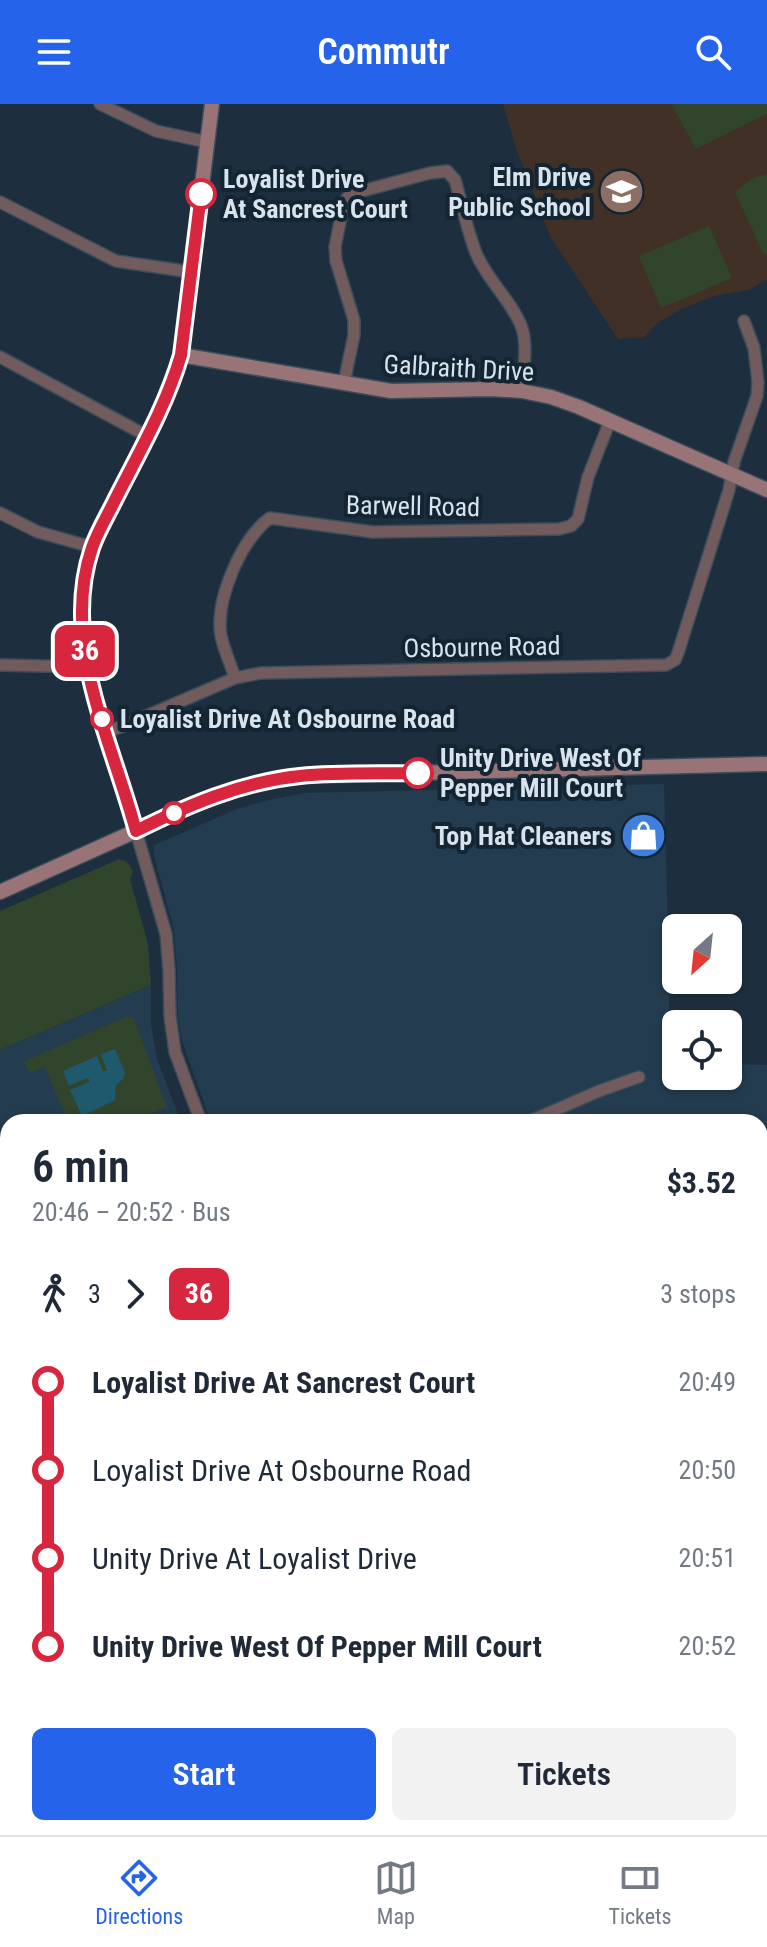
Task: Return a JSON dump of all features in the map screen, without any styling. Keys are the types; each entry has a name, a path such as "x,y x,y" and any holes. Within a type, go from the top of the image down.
{"street":[{"path":"100,104 146,127 207,142"},
{"path":"198,1114 175,1052 166,934 86,667 82,607 92,547 162,406 181,355 212,104"},
{"path":"344,383 354,320 336,261 335,247 344,202 358,192 447,171 455,180 476,252 522,330 525,344 522,391"},
{"path":"0,202 116,261 191,272"},
{"name":"Osbourne Road","path":"106,732 235,678 275,672 666,665 675,660 757,396 754,348 744,321"},
{"name":"Galbraith Drive","path":"181,355 391,391 522,391 565,401 767,490"},
{"path":"0,357 147,436"},
{"name":"Barwell Road","path":"235,678 221,635 222,602 226,584 261,523 270,518 373,532 559,529 571,526 578,519 588,477 610,421"},
{"path":"0,513 38,532 92,547"},
{"path":"0,665 86,667"},
{"path":"0,892 230,790 298,776 767,764"},
{"path":"546,1114 639,1077"}],"shaded area":[{"name":"Elm Drive Public School","path":"503,104 671,104 696,149 767,114 767,280 748,290 714,296 681,309 656,324 645,337 618,339 550,236 516,148"},
{"path":"664,784 668,914 662,914 662,994 669,994 669,1010 662,1010 662,1090 742,1090 742,1064 767,1065 767,1114 208,1114 182,1041 178,1019 174,930 154,856 154,845 237,809 306,793"},
{"path":"151,985 151,1025 157,1059 178,1114 0,1114 0,1050"},
{"path":"115,1049 125,1073 116,1085 115,1100 81,1114 70,1090 89,1082 89,1079 69,1086 63,1071 97,1056 103,1071 107,1071 101,1054"}],"green space":[{"path":"671,104 767,104 767,114 696,149"},
{"path":"767,175 767,255 763,253 735,192 750,180"},
{"path":"709,226 732,278 661,308 639,256"},
{"path":"117,860 127,863 133,872 130,879 148,944 151,985 0,1050 0,911"},
{"path":"128,1016 134,1019 167,1107 150,1114 65,1114 45,1067 29,1073 24,1061"}],"bus line":[{"name":"36","path":"201,194 181,355 176,372 92,547 84,581 82,607 86,667 136,831 230,790 271,781 333,774 418,773"}],"place":[{"name":"Elm Drive Public School","path":"622,192"},
{"name":"Loyalist Drive At Sancrest Court","path":"201,194"},
{"name":"Loyalist Drive At Osbourne Road","path":"102,719"},
{"name":"Unity Drive West Of Pepper Mill Court","path":"418,773"},
{"name":"Top Hat Cleaners","path":"643,836"}]}
